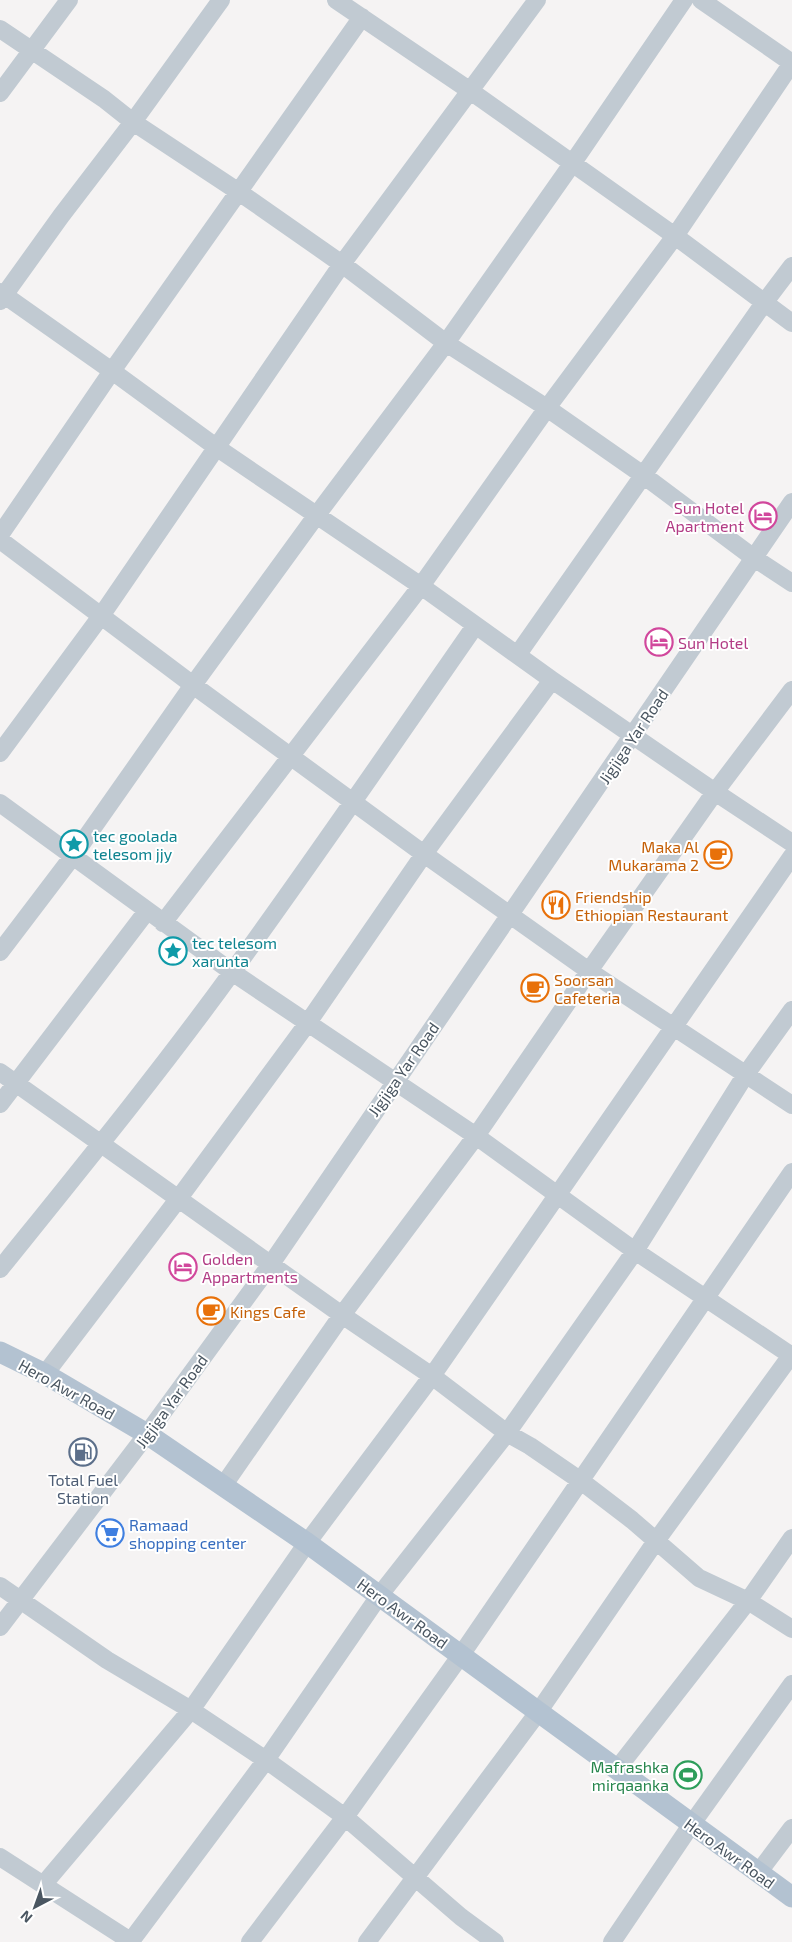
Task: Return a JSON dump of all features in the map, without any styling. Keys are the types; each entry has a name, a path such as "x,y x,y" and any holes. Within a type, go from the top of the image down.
{"main road":[{"name":"Hero Awr Road","path":"0,1352 45,1374 147,1434 307,1543 792,1897"}],"street":[{"path":"0,93 30,50 69,0"},
{"path":"220,0 133,122 1,296 112,371 216,447 421,586 552,680 792,843"},
{"path":"336,0 469,90 675,236 792,323"},
{"path":"0,753 101,616 342,264 536,0"},
{"path":"0,952 73,856 192,685 446,343 684,0"},
{"path":"163,923 421,586 547,408 675,236 792,63 701,0"},
{"path":"0,535 112,371 362,17"},
{"path":"0,29 342,264 446,343 547,408 643,475 754,558 792,583"},
{"path":"518,654 764,303 792,266"},
{"name":"Jigjiga Yar Road","path":"0,1626 147,1434 271,1264 792,502"},
{"path":"0,540 192,685 424,854 589,971 792,1105"},
{"path":"0,1269 101,1143 232,972 475,626"},
{"path":"45,1374 308,1024 424,854 552,680"},
{"path":"223,1486 342,1316 476,1136 715,792 792,690"},
{"path":"0,803 232,972 476,1136 705,1299 792,1355 656,1541 539,1711 367,1942"},
{"path":"43,1885 191,1710 307,1543 432,1376 792,856"},
{"path":"0,1104 148,911"},
{"path":"0,1857 131,1942 266,1760 379,1596 507,1433 635,1251 746,1074 792,1010"},
{"path":"0,1072 342,1316 432,1376 507,1433 581,1481 632,1520 699,1578 748,1601 792,1629"},
{"path":"250,1942 345,1817 461,1655 792,1172"},
{"path":"617,1769 748,1601 792,1538"},
{"path":"0,1586 107,1660 191,1710 266,1760 345,1817 461,1917 495,1942"},
{"path":"612,1942 691,1825 792,1684"},
{"path":"758,1873 792,1828"}],"place":[{"name":"Sun Hotel Apartment","path":"763,516"},
{"name":"Sun Hotel","path":"659,642"},
{"name":"tec goolada telesom jjy","path":"74,844"},
{"name":"Maka Al Mukarama 2","path":"718,855"},
{"name":"Friendship Ethiopian Restaurant","path":"556,905"},
{"name":"tec telesom xarunta","path":"173,951"},
{"name":"Soorsan Cafeteria","path":"535,988"},
{"name":"Golden Appartments","path":"183,1267"},
{"name":"Kings Cafe","path":"211,1311"},
{"name":"Total Fuel Station","path":"83,1452"},
{"name":"Ramaad shopping center","path":"110,1533"},
{"name":"Mafrashka mirqaanka","path":"688,1775"}]}
